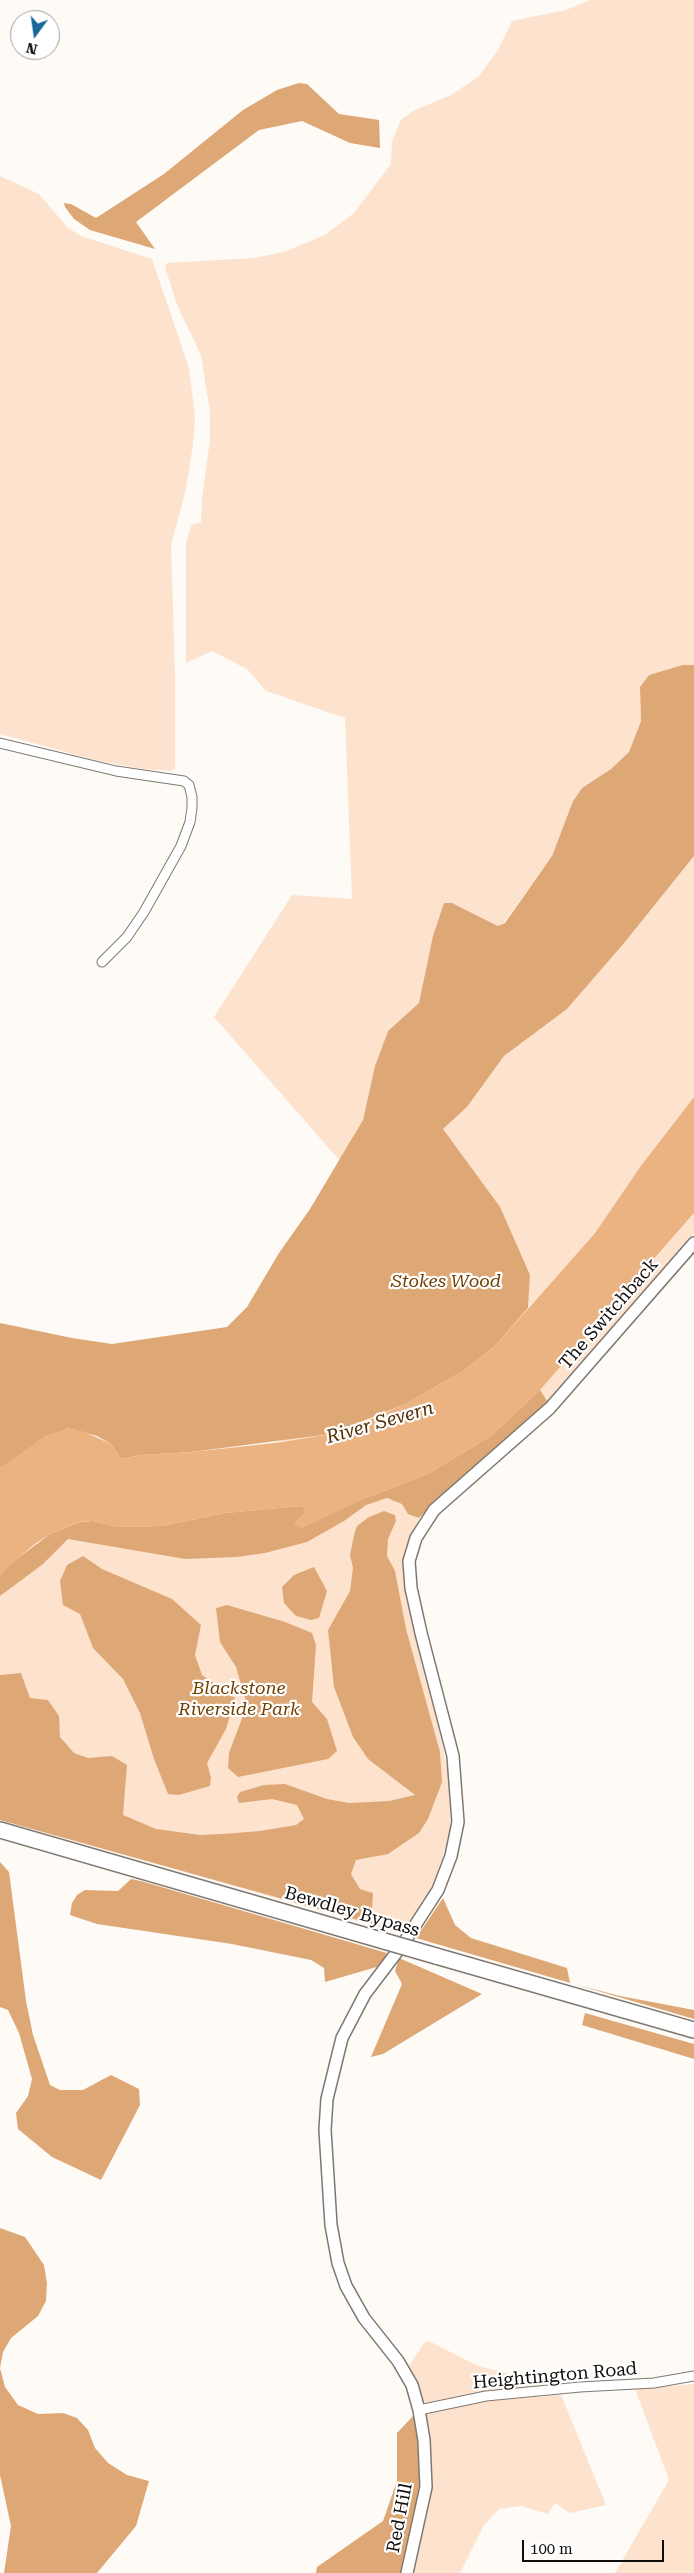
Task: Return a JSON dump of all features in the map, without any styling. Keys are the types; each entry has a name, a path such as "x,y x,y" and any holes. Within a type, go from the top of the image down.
{"highway":[{"name":"Bewdley Bypass","path":"0,1830 694,2030"}],"main road":[{"name":"The Switchback","path":"419,2410 412,2385 398,2360 364,2318 346,2286 338,2263 331,2225 325,2130 327,2098 342,2038 365,1994 403,1944 438,1890 450,1856 458,1822 453,1756 421,1633 409,1575 409,1561 416,1538 434,1510 550,1408 694,1243"},
{"name":"Red Hill","path":"407,2573 426,2487 424,2440 419,2410"}],"street":[{"path":"0,743 116,771 184,781 189,785 192,797 190,822 177,853 144,912 126,937 102,962"},
{"name":"Heightington Road","path":"419,2410 486,2396 580,2387 654,2383 694,2376"}],"green space":[{"path":"590,0 694,0 694,665 649,675 640,687 641,721 629,752 611,769 582,788 573,801 552,856 504,923 498,926 452,903 444,903 419,1003 388,1031 375,1066 363,1120 340,1161 214,1017 292,895 352,899 345,718 266,691 247,669 212,651 186,663 186,544 191,525 201,522 202,499 210,440 210,412 201,355 177,305 165,267 167,263 254,258 284,252 325,235 354,213 391,164 392,141 401,120 413,111 453,94 479,76 498,50 512,21 566,10"},
{"path":"299,83 307,84 339,114 379,120 380,148 350,143 302,121 259,130 136,222 155,249 90,230 74,219 65,207 64,203 71,204 96,218 164,174 243,110 277,90"},
{"path":"0,176 39,194 68,228 81,236 152,259 189,368 195,417 193,445 186,489 171,545 175,672 175,768 171,771 142,769 95,760 0,734"},
{"name":"Stokes Wood","path":"683,665 694,665 694,856 625,942 567,1009 504,1056 467,1107 443,1129 500,1207 530,1275 528,1308 496,1345 463,1371 405,1404 330,1434 192,1452 141,1455 121,1459 111,1444 97,1436 68,1428 0,1468 0,1323 112,1344 227,1327 247,1307 279,1253 310,1209 363,1120 375,1066 388,1031 419,1003 433,936 444,903 452,903 498,926 505,923 552,856 573,801 582,788 611,769 629,752 641,721 640,687 649,675"},
{"path":"694,856 694,1097 640,1167 595,1233 528,1308 530,1275 443,1129 467,1107 504,1056 567,1009 625,942"},
{"name":"Blackstone Riverside Park","path":"694,1213 694,1233 554,1399 419,1518 411,1540 407,1591 450,1780 450,1835 432,1887 403,1934 0,1820 0,1575 32,1546 623,1296"},
{"path":"540,1390 549,1404 448,1489 419,1518 408,1514 402,1504 387,1498 366,1505 344,1521 307,1542 265,1553 237,1557 185,1559 68,1539 43,1564 0,1596 0,1575 9,1565 50,1534 80,1522 93,1521 118,1527 162,1526 225,1513 301,1506 305,1508 301,1528 358,1501 428,1474 491,1436"},
{"path":"384,1511 395,1515 396,1521 388,1539 387,1556 395,1571 406,1629 440,1752 442,1782 428,1819 419,1833 388,1854 356,1860 351,1874 360,1889 373,1893 372,1910 376,1925 0,1820 0,1675 21,1673 30,1698 48,1700 59,1716 60,1737 74,1753 88,1758 112,1756 127,1765 123,1815 156,1829 200,1835 223,1834 260,1831 296,1825 304,1819 297,1805 272,1799 239,1803 237,1797 240,1792 264,1785 285,1784 327,1799 349,1803 389,1801 415,1795 368,1759 353,1737 334,1687 328,1630 350,1591 353,1568 350,1555 354,1535 357,1526 369,1517"},
{"path":"83,1556 102,1569 172,1599 201,1625 195,1655 202,1675 235,1698 226,1729 207,1763 211,1778 210,1786 179,1795 168,1794 154,1759 140,1713 123,1679 93,1648 80,1614 63,1605 60,1581 67,1565"},
{"path":"314,1567 327,1591 319,1618 311,1620 296,1616 284,1603 282,1587 294,1575"},
{"path":"227,1605 285,1622 312,1633 316,1645 312,1702 327,1719 337,1751 328,1759 238,1777 228,1768 229,1753 247,1705 236,1667 220,1642 216,1608"},
{"path":"0,1862 9,1872 26,2001 33,2035 50,2085 60,2090 83,2090 111,2075 139,2089 140,2105 101,2180 52,2157 18,2129 16,2113 28,2096 32,2079 19,2033 8,2010 0,2007"},
{"path":"131,1879 387,1953 380,1966 325,1982 324,1968 311,1960 232,1944 97,1924 70,1915 72,1903 77,1895 85,1890 118,1891"},
{"path":"443,1898 455,1925 471,1938 567,1968 570,1983 416,1938"},
{"path":"399,1958 482,1994 383,2054 371,2057 402,1984 395,1971"},
{"path":"574,1984 620,1996 694,2010 694,2019"},
{"path":"585,2013 694,2044 694,2059 582,2025"},
{"path":"0,2228 25,2237 44,2265 47,2283 46,2301 38,2316 11,2338 3,2352 0,2368"},
{"path":"429,2341 478,2366 532,2379 540,2379 541,2387 425,2403 421,2399 409,2366 424,2343"},
{"path":"0,2368 5,2387 18,2405 38,2414 63,2413 77,2418 88,2430 95,2448 108,2463 127,2475 149,2481 136,2526 97,2573 4,2573 11,2526 0,2475"},
{"path":"694,2384 694,2573 615,2573 669,2480 635,2389"},
{"path":"561,2395 606,2505 570,2513 555,2503 548,2514 521,2506 499,2509 484,2525 460,2573 410,2573 422,2414 425,2411 495,2400"},
{"path":"414,2415 418,2420 422,2485 401,2573 316,2573 317,2567 383,2521 397,2481 397,2433"}],"water":[{"name":"River Severn","path":"694,1097 694,1213 540,1390 491,1436 428,1474 358,1501 301,1528 295,1526 294,1522 304,1514 305,1508 301,1506 225,1513 162,1526 118,1527 93,1521 80,1522 50,1534 32,1546 0,1575 0,1468 45,1436 68,1428 85,1432 111,1444 121,1459 141,1455 192,1452 283,1442 330,1434 360,1424 405,1404 463,1371 496,1345 595,1233 640,1167"}]}
